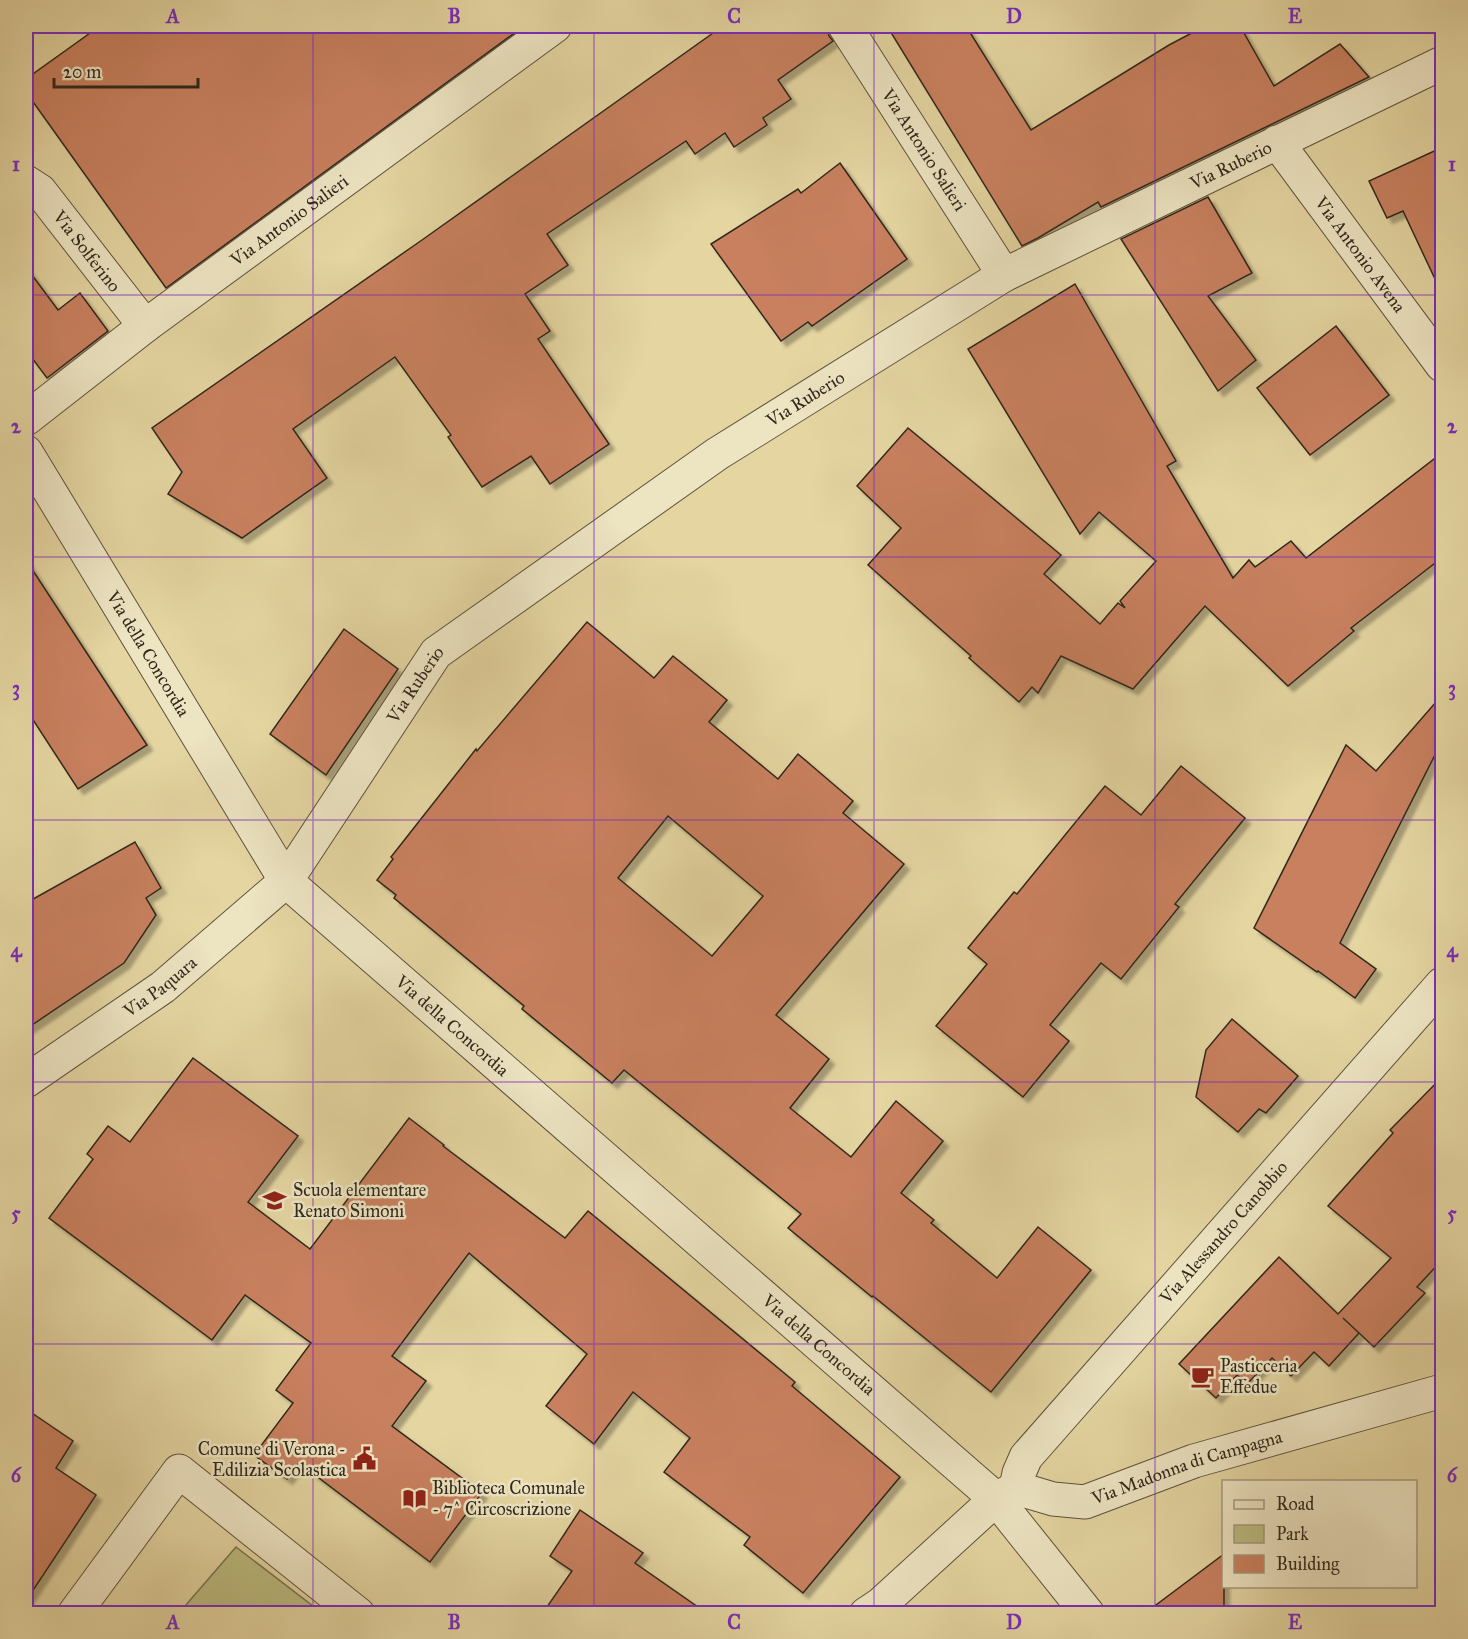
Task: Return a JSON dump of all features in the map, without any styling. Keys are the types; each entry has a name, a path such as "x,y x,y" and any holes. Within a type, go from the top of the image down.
{"street":[{"name":"Via Antonio Salieri","path":"26,419 145,326 555,26"},
{"name":"Via Antonio Salieri","path":"845,26 1004,275"},
{"name":"Via Ruberio","path":"286,881 435,653 717,454 1004,275 1443,63"},
{"name":"Via Antonio Avena","path":"1277,142 1443,365"},
{"name":"Via Solferino","path":"26,182 40,191 145,326"},
{"name":"Via della Concordia","path":"26,452 286,881 1006,1494"},
{"name":"Via Paquara","path":"26,1081 163,987 286,881"},
{"name":"Via Alessandro Canobbio","path":"1006,1494 1026,1457 1443,984"},
{"name":"Via Madonna di Campagna","path":"1006,1494 1085,1502 1194,1461 1443,1391"},
{"path":"74,1614 179,1471 358,1614"},
{"path":"866,1614 881,1604 1006,1494 1088,1614"}],"green space":[{"path":"236,1547 322,1613 179,1613"}],"building":[{"path":"100,26 524,26 166,288 26,92 26,79"},
{"path":"723,26 826,26 833,41 778,80 791,99 763,118 767,125 734,147 725,133 695,154 686,141 547,234 568,265 525,294 550,331 538,339 609,444 550,484 531,456 482,487 448,437 451,435 395,357 293,429 327,478 242,538 168,494 182,472 152,428"},
{"path":"887,26 966,26 1031,130 1169,45 1205,26 1240,26 1274,86 1340,44 1369,77 1101,207 1098,202 1022,246"},
{"path":"1443,147 1443,296 1403,211 1387,218 1369,181"},
{"path":"840,163 907,259 812,326 808,322 781,341 711,244 798,189 801,193"},
{"path":"1208,197 1252,273 1208,296 1256,360 1218,391 1121,239"},
{"path":"26,267 58,310 80,293 108,331 47,378 26,350"},
{"path":"1075,284 1176,461 1167,466 1233,578 1249,560 1255,567 1291,541 1306,558 1443,452 1443,557 1351,628 1354,631 1288,686 1205,606 1133,689 1061,656 1038,693 1032,687 1019,702 969,658 971,656 868,565 901,528 857,486 908,428 1061,555 1044,574 1100,624 1118,603 1125,608 1120,601 1156,561 1099,512 1080,534 968,349"},
{"path":"1336,326 1389,395 1310,455 1257,388"},
{"path":"26,560 147,745 78,789 26,709"},
{"path":"587,622 654,678 673,656 727,700 709,722 778,779 798,754 853,801 843,813 904,864 776,1015 829,1059 790,1108 851,1157 896,1101 943,1141 901,1193 934,1220 931,1223 997,1278 1038,1227 1091,1270 991,1392 788,1228 801,1214 624,1070 612,1083 522,1009 524,1006 394,898 396,895 377,880 393,859 391,857 476,749 477,751","holes":["668,816 763,896 712,956 618,878"]},
{"path":"344,629 398,669 326,775 270,734"},
{"path":"1443,694 1443,739 1340,943 1376,969 1355,998 1254,928 1346,745 1376,771"},
{"path":"1181,766 1245,818 1175,904 1179,907 1121,979 1101,963 1050,1025 1069,1041 1023,1097 936,1026 987,964 968,948 1014,892 1017,894 1105,786 1141,815"},
{"path":"135,842 161,888 146,898 156,915 124,963 26,1029 26,903"},
{"path":"1232,1019 1298,1076 1266,1113 1259,1109 1238,1132 1196,1097 1206,1050"},
{"path":"193,1058 298,1136 248,1202 310,1249 409,1118 565,1238 588,1211 795,1382 792,1386 900,1477 803,1593 744,1545 750,1537 664,1472 690,1438 633,1392 594,1444 546,1406 587,1354 469,1253 392,1356 426,1381 392,1426 482,1493 430,1562 299,1463 287,1479 254,1455 293,1403 276,1390 311,1343 245,1295 212,1340 49,1218 93,1159 87,1154 108,1126 130,1142"},
{"path":"1443,1076 1443,1259 1417,1287 1425,1293 1374,1347 1343,1318 1359,1333 1329,1366 1314,1352 1291,1376 1272,1358 1247,1384 1237,1375 1216,1398 1179,1364 1279,1257 1338,1314 1391,1258 1328,1206 1393,1133 1390,1130"},
{"path":"26,1409 73,1441 56,1468 96,1495 26,1601"},
{"path":"580,1510 643,1553 635,1563 708,1614 542,1614 572,1571 550,1556"},
{"path":"1222,1556 1224,1614 1144,1614"}],"place":[{"name":"Scuola elementare Renato Simoni","path":"275,1200"},
{"name":"Pasticceria Effedue","path":"1202,1376"},
{"name":"Comune di Verona - Edilizia Scolastica","path":"364,1459"},
{"name":"Biblioteca Comunale - 7^ Circoscrizione","path":"414,1498"}]}
